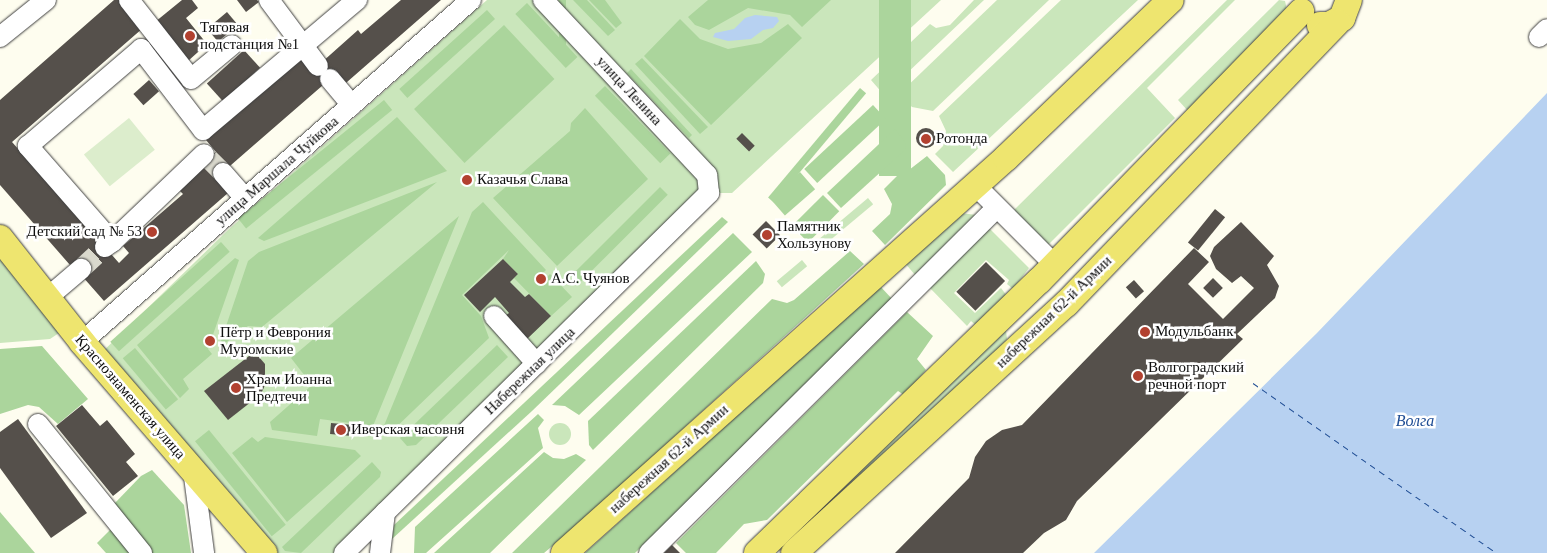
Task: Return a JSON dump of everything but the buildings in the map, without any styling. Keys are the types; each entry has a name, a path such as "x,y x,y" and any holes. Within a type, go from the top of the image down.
{"main road":[{"name":"набережная 62-й Армии","path":"564,553 975,185 1171,0"},
{"path":"1304,54 1337,39 1358,12 1360,0"},
{"path":"757,553 1055,265 1299,4 1313,23 1329,25 1343,11"},
{"name":"набережная 62-й Армии","path":"794,553 1066,304 1343,11"},
{"name":"Краснознаменская улица","path":"0,238 82,342 264,553"}],"street":[{"path":"0,37 46,0"},
{"path":"129,0 191,79 232,45"},
{"path":"269,0 302,46 352,105"},
{"path":"148,24 141,49 28,146 108,245 206,157 198,144 203,130 357,0"},
{"name":"улица Маршала Чуйкова","path":"82,342 471,0"},
{"name":"улица Ленина","path":"543,0 704,171 710,185"},
{"path":"141,49 203,130"},
{"path":"223,173 245,198"},
{"name":"Набережная улица","path":"344,553 703,201 710,185"},
{"path":"975,185 996,209 1055,265"},
{"path":"648,553 996,209"},
{"path":"47,298 81,269"},
{"path":"494,316 537,364"},
{"path":"38,424 142,553"},
{"path":"193,469 204,553"},
{"path":"380,553 385,512"}],"green space":[{"path":"487,0 941,0 732,193 709,193 344,553 264,553 96,358 228,230"},
{"path":"559,0 566,0 566,52 559,52"},
{"path":"573,0 587,0 615,30 608,36"},
{"path":"589,0 605,0 622,23 616,28"},
{"path":"708,0 831,0 802,27 790,15 748,8 709,30 695,25 688,17"},
{"path":"879,0 911,0 911,176 879,176"},
{"path":"974,0 984,0 884,95 871,80 930,24 936,28 950,25"},
{"path":"997,0 1049,0 933,111 912,107 899,94"},
{"path":"1061,0 1138,0 953,172 935,154 943,146 946,131 939,116"},
{"path":"1227,0 1235,0 1147,88 1175,118 1046,247 1012,212"},
{"path":"1279,0 1285,1 1287,10 1188,111 1178,100"},
{"path":"527,3 577,57 566,68 515,14"},
{"path":"487,10 495,19 407,98 399,89"},
{"path":"680,19 700,39 728,49 761,43 788,24 802,38 711,125 644,56"},
{"path":"504,25 554,79 465,163 414,109"},
{"path":"642,58 708,127 700,134 635,64"},
{"path":"631,69 692,135 689,138 627,73"},
{"path":"605,86 670,154 660,163 595,96"},
{"path":"860,88 866,93 774,203 768,198"},
{"path":"384,100 392,110 246,228 238,218"},
{"path":"873,105 886,119 817,183 804,169"},
{"path":"585,108 648,179 557,266 493,198 570,131 571,123"},
{"path":"397,117 447,171 264,241 258,238"},
{"path":"129,118 155,150 110,186 84,155"},
{"path":"895,129 905,142 906,149 841,208 827,193"},
{"path":"927,156 945,175 946,185 885,245 872,231 890,214 892,204 884,189 905,168 909,170"},
{"path":"800,172 815,189 785,216 770,198"},
{"path":"437,182 262,327 248,326 224,344 221,341 248,261 259,252"},
{"path":"660,187 668,195 579,284 571,276"},
{"path":"823,195 839,211 808,242 792,226"},
{"path":"868,198 873,204 816,252 811,246"},
{"path":"483,202 546,270 538,278 542,282 550,274 572,297 551,316 514,278 518,274 503,259 509,250 462,295 481,316 489,338 389,434 383,428 472,212"},
{"path":"960,213 977,215 916,276 904,262"},
{"path":"459,216 373,426 320,419 317,436 272,430 270,422 312,385 291,358"},
{"path":"722,217 728,222 532,411 392,539 394,525"},
{"path":"989,228 1029,268 1013,289 1007,284 1009,280 986,260 954,293 975,313 1001,288 1007,296 979,328 971,321 967,326 929,287"},
{"path":"733,233 752,252 579,415 565,406 552,405"},
{"path":"221,242 230,252 119,351 110,342"},
{"path":"0,251 65,329 50,339 0,343"},
{"path":"850,251 864,264 575,527 544,553 512,553 772,299 787,303 794,300"},
{"path":"235,258 239,260 208,349 212,354 183,379 189,389 180,398 137,345"},
{"path":"802,260 807,266 782,287 777,281"},
{"path":"756,261 765,274 763,283 593,450 589,445 588,421"},
{"path":"880,286 893,300 635,553 585,553"},
{"path":"907,312 933,336 917,359 926,370 904,395 898,391 767,520 744,524 716,553 686,553 676,543"},
{"path":"1006,331 1007,339 1001,347 806,525 803,521 998,332"},
{"path":"497,345 508,357 416,445 407,446 400,438"},
{"path":"42,346 88,399 58,424 39,407 28,405 0,414 0,349"},
{"path":"135,348 178,399 166,410 123,358"},
{"path":"538,414 544,420 538,428 543,448 426,553 414,553 415,527"},
{"path":"560,423 568,426 571,434 568,442 560,445 552,442 549,434 552,426"},
{"path":"209,430 286,525 272,536 195,441"},
{"path":"252,437 258,442 265,437 355,450 361,456 287,522 232,453"},
{"path":"544,452 553,458 564,459 576,454 586,460 490,553 434,553"},
{"path":"372,462 381,472 380,477 301,553 285,551 282,547"},
{"path":"152,470 184,505 191,553 151,553 114,504 141,476"},
{"path":"0,512 35,553 0,553"},
{"path":"112,528 134,553 106,553 97,543"}],"water":[{"path":"755,15 777,17 779,21 773,28 763,30 751,39 728,41 713,37 715,33 734,29 745,18"},
{"name":"Волга","path":"1547,93 1547,553 1094,553 1317,333"}],"ferry route":[{"path":"1253,383 1497,553"}],"tunnel":[{"path":"209,159 223,173"},
{"path":"81,269 105,247"}],"place":[{"name":"Тяговая подстанция №1","path":"190,36"},
{"name":"Ротонда","path":"926,139"},
{"name":"Казачья Слава","path":"467,180"},
{"name":"Детский сад № 53","path":"152,232"},
{"name":"Памятник Хользунову","path":"767,235"},
{"name":"А.С. Чуянов","path":"541,279"},
{"name":"Модульбанк","path":"1145,332"},
{"name":"Пётр и Феврония Муромские","path":"210,341"},
{"name":"Волгоградский речной порт","path":"1138,376"},
{"name":"Храм Иоанна Предтечи","path":"236,388"},
{"name":"Иверская часовня","path":"341,430"}]}
